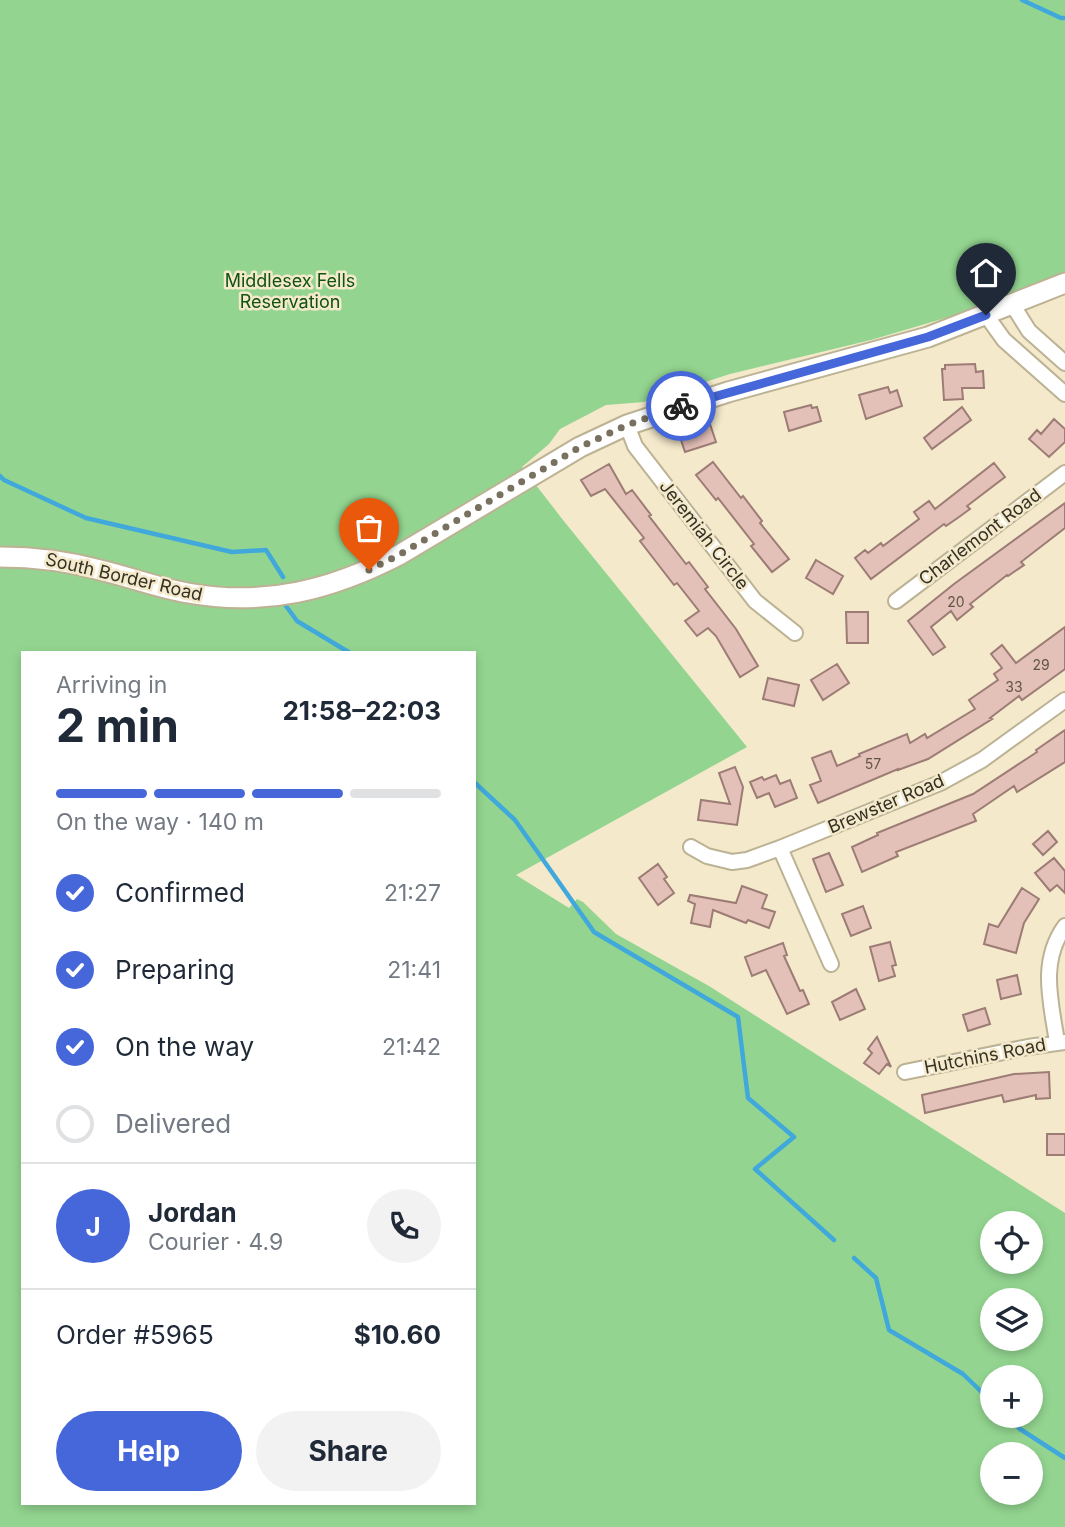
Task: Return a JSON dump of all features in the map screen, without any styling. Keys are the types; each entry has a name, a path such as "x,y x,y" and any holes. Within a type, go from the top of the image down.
{"main road":[{"name":"South Border Road","path":"0,556 43,558 101,570 166,589 212,596 251,598 299,593 344,581 399,555 580,447 627,425 714,396 928,337 1065,284"}],"street":[{"path":"1012,304 1029,331 1065,363"},
{"path":"986,315 1004,340 1065,394"},
{"name":"Jeremiah Circle","path":"627,425 635,446 755,601 795,633"},
{"name":"Charlemont Road","path":"896,601 1065,473"},
{"name":"Brewster Road","path":"691,847 707,856 732,862 747,860 780,848 918,793 951,777 982,760 1065,700"},
{"path":"780,848 831,964"},
{"path":"1061,1042 1048,969 1053,946 1065,926"},
{"name":"Hutchins Road","path":"905,1072 1061,1042"}],"green space":[{"name":"Middlesex Fells Reservation","path":"0,0 1065,0 1065,274 969,311 871,340 730,374 644,402 606,405 560,429 549,444 522,467 747,747 516,875 569,908 577,899 583,902 616,934 709,986 1065,1213 1065,1527 0,1527"}],"building":[{"path":"975,364 976,372 983,371 984,388 962,388 963,399 944,400 942,369 945,369 945,365"},
{"path":"888,387 890,393 897,390 902,406 866,419 859,395"},
{"path":"811,405 812,408 817,407 821,421 789,431 784,412"},
{"path":"962,407 971,420 932,449 924,438"},
{"path":"1054,419 1065,429 1065,442 1049,457 1029,439 1037,430 1041,434"},
{"path":"709,421 716,442 685,452 678,431"},
{"path":"713,462 741,498 743,496 762,521 760,523 789,559 772,572 718,498 716,500 696,475"},
{"path":"994,463 1005,477 967,506 970,509 946,526 944,524 871,579 855,558 865,550 868,553 881,543 883,546 919,519 914,512 929,501 935,509"},
{"path":"609,464 626,494 632,490 686,564 689,562 708,587 705,589 736,629 758,666 740,677 716,636 708,628 697,636 685,621 699,611 677,583 674,585 640,541 644,538 605,489 591,496 581,480"},
{"path":"1065,503 1065,528 1021,562 1024,565 970,604 973,607 957,620 951,611 931,627 945,647 933,655 908,621"},
{"path":"816,560 843,576 833,594 806,578"},
{"path":"846,612 868,612 868,643 847,643"},
{"path":"1065,627 1065,669 1022,700 1019,696 990,718 992,719 928,759 818,803 810,785 821,781 812,758 831,751 837,766 907,734 910,743 925,734 927,738 975,709 969,700 998,680 994,674 1002,668 991,654 1002,645 1016,663"},
{"path":"837,664 849,683 823,700 811,680"},
{"path":"768,678 799,685 794,706 763,699"},
{"path":"1065,730 1065,762 1017,792 1014,786 973,814 976,821 896,852 898,856 862,872 852,847 878,835 877,833 973,794"},
{"path":"735,767 743,787 737,825 698,820 701,800 730,804 719,773"},
{"path":"776,775 780,784 790,780 797,798 775,807 769,793 757,798 750,782"},
{"path":"1048,831 1057,842 1043,855 1033,844"},
{"path":"829,853 843,885 826,892 813,859"},
{"path":"1054,858 1065,871 1065,893 1057,885 1050,891 1035,873"},
{"path":"658,864 674,893 658,905 639,878"},
{"path":"742,886 767,895 762,908 775,912 769,928 748,920 746,923 713,910 710,927 691,923 695,904 688,901 690,895 736,903"},
{"path":"1022,888 1039,899 1024,923 1016,953 984,944 989,924 998,927"},
{"path":"863,906 871,928 851,936 842,914"},
{"path":"890,942 896,965 892,966 895,976 879,981 870,947"},
{"path":"783,943 787,955 784,956 809,1004 787,1014 766,970 752,976 745,957"},
{"path":"1017,975 1021,994 1001,999 997,980"},
{"path":"856,989 865,1009 840,1020 832,1002"},
{"path":"985,1008 990,1024 968,1031 963,1015"},
{"path":"877,1037 891,1067 887,1064 879,1074 864,1063 872,1053 868,1049"},
{"path":"1049,1072 1050,1098 1036,1099 1036,1095 1004,1102 1002,1095 925,1113 922,1095 1014,1074"},
{"path":"1047,1134 1065,1134 1065,1155 1047,1155"}],"waterway":[{"path":"1022,0 1065,18"},
{"path":"0,476 86,518 232,552 266,550 283,577"},
{"path":"286,606 297,621 347,651"},
{"path":"476,784 515,820 594,932 738,1017 748,1098 794,1137 755,1169 834,1240"},
{"path":"854,1258 876,1278 889,1330 963,1374 980,1390"},
{"path":"1019,1428 1065,1458"}],"way so far":[{"path":"369,570 399,555 580,447 627,425 681,406"}],"route":[{"path":"681,406 928,337 986,315"}]}
